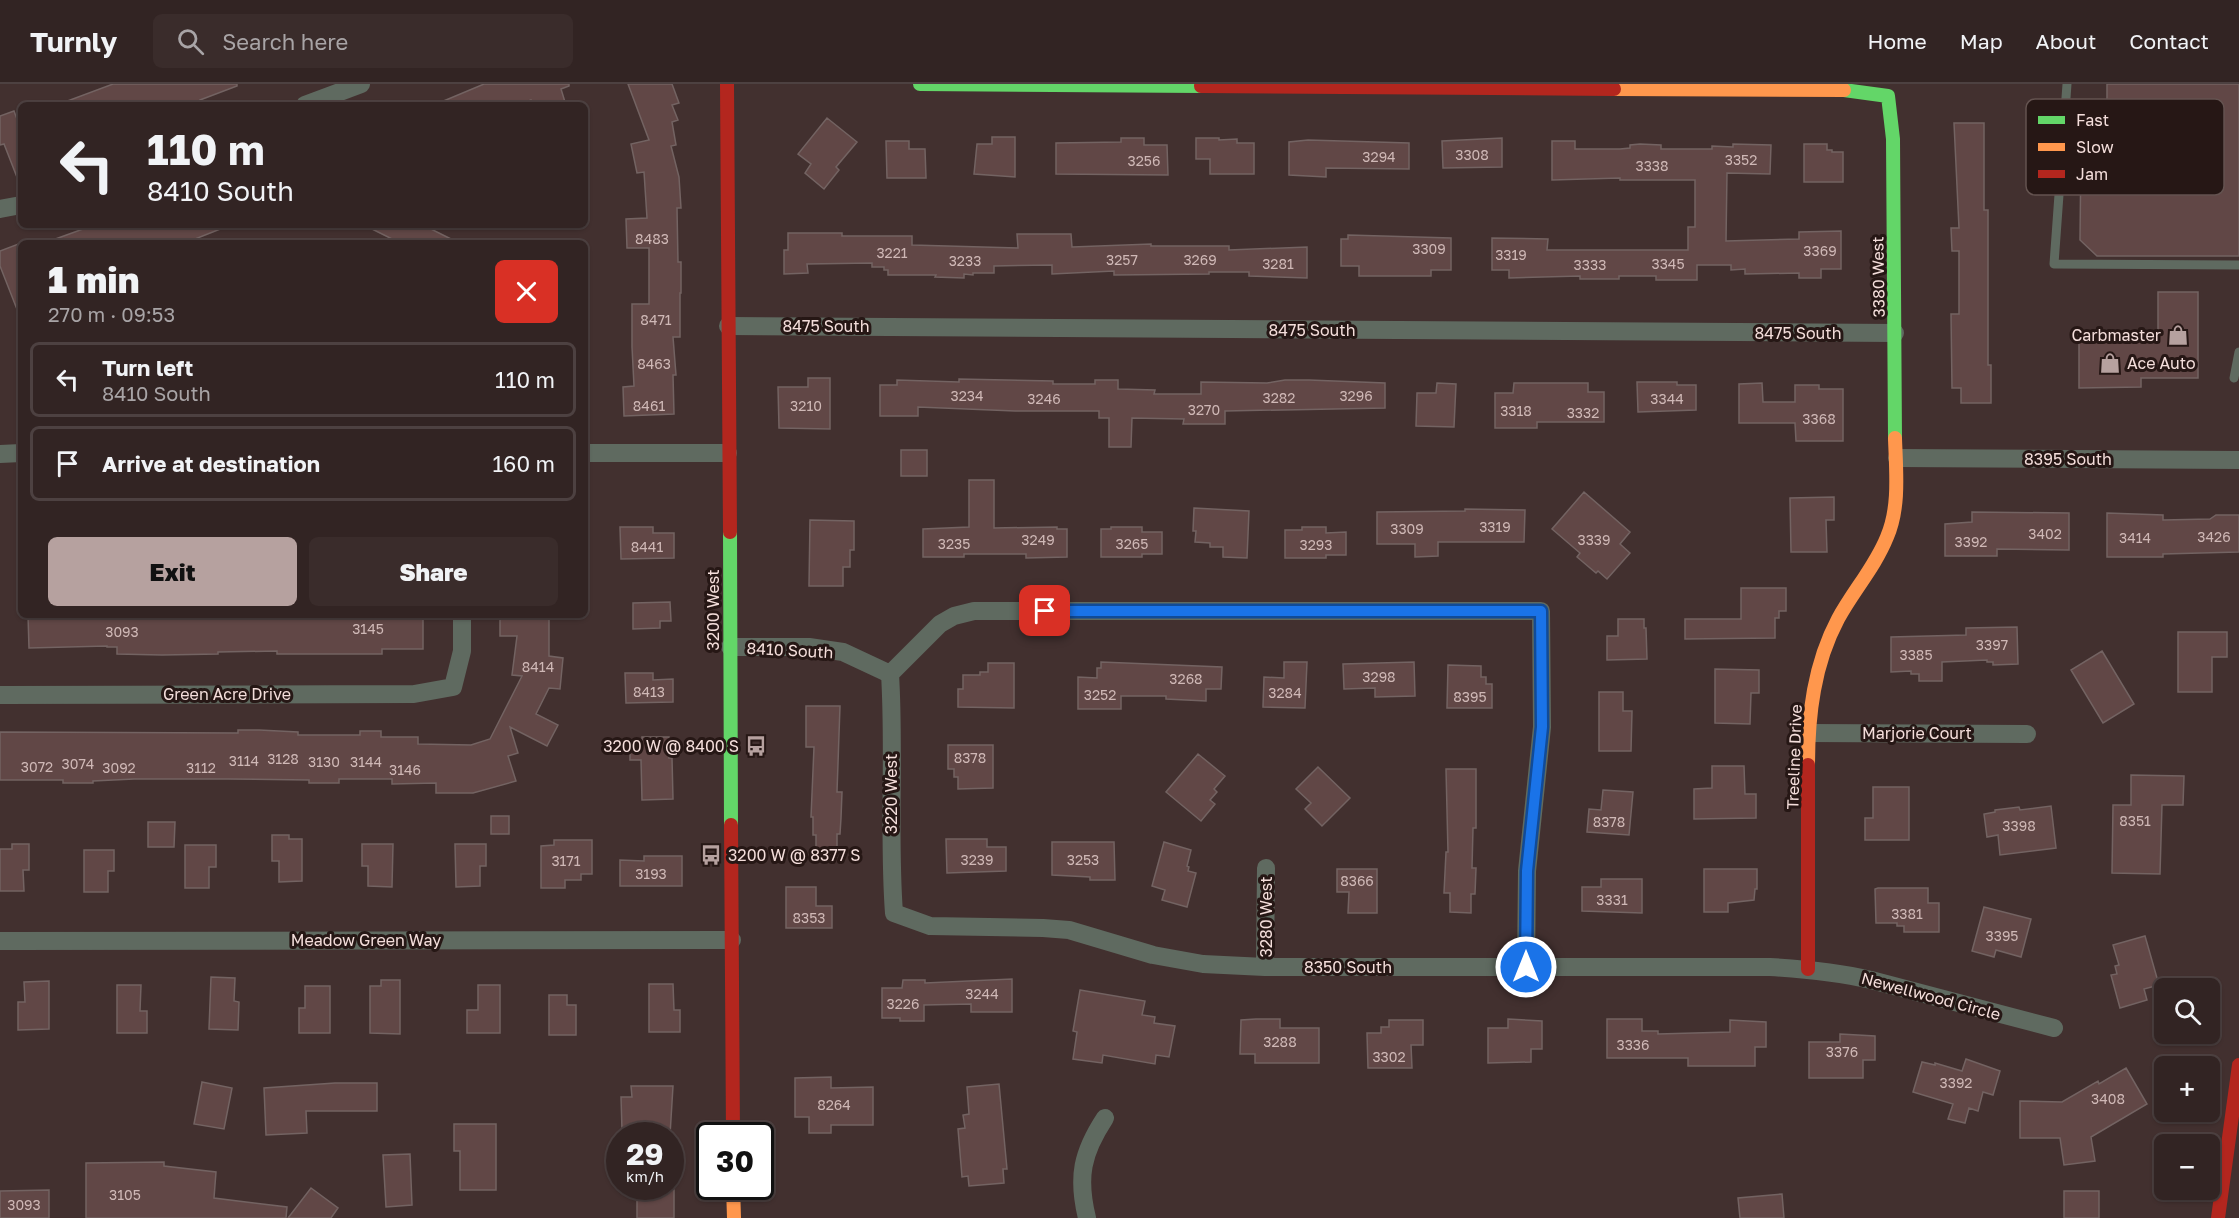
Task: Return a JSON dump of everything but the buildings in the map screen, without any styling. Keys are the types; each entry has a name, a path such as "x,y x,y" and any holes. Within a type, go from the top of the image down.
{"street":[{"path":"313,102 361,84"},
{"name":"3200 West","path":"727,84 733,1122"},
{"path":"920,84 1468,86"},
{"name":"3380 West","path":"1468,86 1844,90 1888,96 1893,139 1897,458"},
{"path":"0,209 18,206"},
{"name":"8475 South","path":"728,326 1895,333"},
{"path":"0,454 18,453"},
{"path":"588,453 728,453"},
{"name":"8395 South","path":"1897,458 2239,460"},
{"name":"Treeline Drive","path":"1808,969 1808,733 1813,692 1822,655 1838,619 1870,571 1888,536 1896,502 1897,458"},
{"path":"890,674 940,624 954,616 974,611 1541,611 1542,727 1527,871 1526,967"},
{"name":"Green Acre Drive","path":"0,694 414,694 453,687 462,651 462,618"},
{"name":"8410 South","path":"729,647 809,647 843,652 890,674"},
{"name":"3220 West","path":"890,674 892,704 891,876 894,913"},
{"name":"Marjorie Court","path":"1808,733 2027,734"},
{"name":"3280 West","path":"1266,868 1266,967"},
{"name":"8350 South","path":"894,913 930,926 1032,927 1069,930 1154,955 1203,964 1266,967 1808,969"},
{"name":"Meadow Green Way","path":"0,941 732,940"},
{"name":"Newellwood Circle","path":"1808,969 1870,980 2054,1028"},
{"path":"2218,1218 2239,1065"},
{"path":"1087,1218 1081,1186 1083,1163 1091,1140 1106,1118"},
{"path":"734,1200 734,1218"}],"lane":[{"path":"2066,99 2067,84"},
{"path":"2059,195 2054,264 2239,265"},
{"path":"2234,378 2239,352"}],"traffic: fast":[{"path":"920,84 1201,86"},
{"path":"1844,90 1888,96 1893,139 1895,438"},
{"path":"730,532 731,825"}],"traffic: slow":[{"path":"1614,89 1844,90"},
{"path":"1808,765 1811,709 1823,654 1838,619 1876,559 1887,537 1894,514 1896,501 1895,438"},
{"path":"733,1200 734,1218"}],"traffic: jam":[{"path":"727,84 730,532"},
{"path":"1201,86 1614,89"},
{"path":"1808,765 1808,969"},
{"path":"731,825 733,1122"},
{"path":"2218,1218 2239,1065"}],"place":[{"name":"Carbmaster","path":"2178,335"},
{"name":"Ace Auto","path":"2110,363"},
{"name":"3200 W @ 8400 S","path":"756,746"},
{"name":"3200 W @ 8377 S","path":"711,855"}],"route":[{"path":"1045,611 1541,611 1542,727 1530,825 1526,967"}]}
